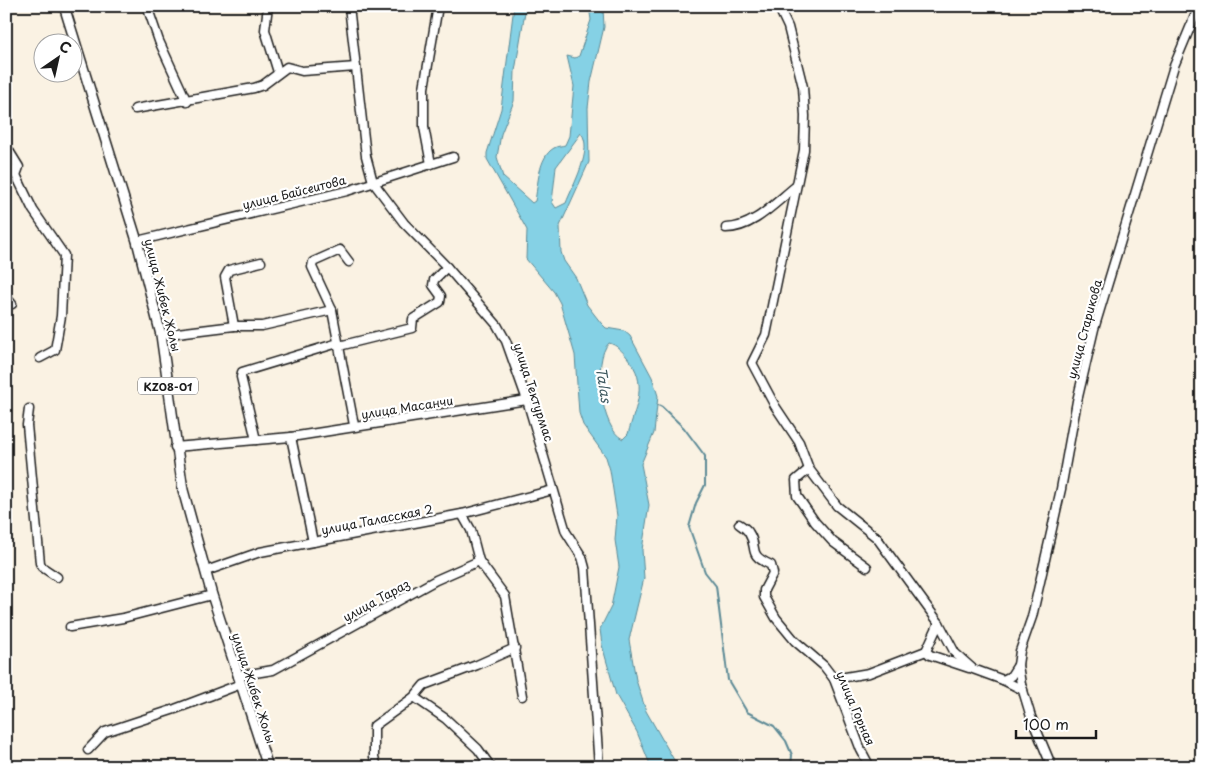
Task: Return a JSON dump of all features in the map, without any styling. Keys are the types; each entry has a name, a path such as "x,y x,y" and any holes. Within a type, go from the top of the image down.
{"main road":[{"name":"улица Жибек Жолы","path":"64,6 137,241 161,335 175,447 183,490 212,595 268,767"}],"street":[{"path":"147,6 159,41 186,102"},
{"name":"улица Тектурмас","path":"349,6 366,156 373,182 404,223 447,267 497,325 506,340 527,400 566,532 582,557 585,568 599,767"},
{"path":"432,164 424,127 424,88 438,6"},
{"path":"778,6 788,27 803,88 805,116 804,150 795,186 766,335 752,363 775,406 799,442 809,469 837,506 877,538 939,623 955,653 973,669"},
{"name":"улица Старикова","path":"1018,665 1020,651 1032,617 1062,489 1077,401 1094,329 1174,66 1198,6"},
{"path":"266,7 265,30 278,72"},
{"path":"136,109 186,102 264,85 278,72 287,67 302,71 356,67"},
{"path":"6,81 6,88"},
{"path":"6,146 19,167 16,175"},
{"name":"улица Байсеитова","path":"137,241 373,182 453,157"},
{"path":"6,162 16,175 33,210 64,255 61,316 55,350 40,358"},
{"path":"726,228 742,226 752,221 795,186"},
{"path":"349,262 340,250 313,262 312,267 332,310 354,425"},
{"path":"234,326 226,287 228,270 261,262"},
{"path":"256,440 241,377 242,372 339,344 412,328 413,319 440,302 441,296 433,285 434,280 447,267"},
{"path":"6,297 12,304"},
{"path":"161,335 234,326 269,325 332,310"},
{"name":"улица Масанчи","path":"175,447 290,437 354,425 527,400"},
{"path":"30,409 27,425 40,563 42,567 57,577"},
{"path":"290,437 313,542"},
{"path":"809,469 796,480 796,496 833,542 867,567"},
{"name":"улица Таласская 2","path":"206,571 260,552 462,514 553,490"},
{"path":"462,514 471,530 483,569 498,583 505,596 522,696"},
{"name":"улица Горная","path":"739,524 750,533 753,552 760,560 771,565 773,573 764,590 764,597 776,618 795,641 824,666 834,679 858,743 870,767"},
{"name":"улица Тараз","path":"88,750 105,732 175,709 240,680 273,670 436,580 479,561"},
{"path":"70,627 123,618 212,595"},
{"path":"926,651 939,623"},
{"path":"377,767 374,757 374,726 414,697 424,684 477,665 515,648"},
{"path":"834,679 868,673 926,651 1003,680 1023,690"},
{"path":"1003,680 1012,676 1018,665"},
{"path":"1018,665 1023,690 1052,767"},
{"path":"414,697 446,720 478,749 491,767"}],"water":[{"path":"514,6 526,6 515,71 514,101 501,134 497,157 503,177 532,203 535,201 540,172 545,158 554,148 565,145 569,136 574,86 567,56 575,58 579,56 591,20 589,6 602,6 604,27 591,82 588,108 589,162 560,226 561,252 564,261 576,278 587,305 601,323 606,328 624,331 630,336 652,377 658,396 654,433 641,464 649,505 642,550 644,578 629,640 636,680 646,711 678,767 651,767 637,732 616,695 602,645 600,629 611,607 619,567 615,540 617,516 610,470 606,457 583,425 579,413 575,355 560,303 554,292 526,259 527,230 487,159 487,153 501,109","holes":["581,133 585,148 581,168 566,203 556,208 552,202 556,167","609,343 621,350 634,367 638,376 639,394 637,404 628,434 623,439 615,433 609,422 601,394 601,363 604,351"]}],"waterway":[{"path":"658,405 684,428 705,456 705,485 696,503 689,527 705,572 716,586 728,680 747,712 774,726 786,741 792,755 791,767"}],"water label":[{"name":"Talas","path":"604,385"}]}
